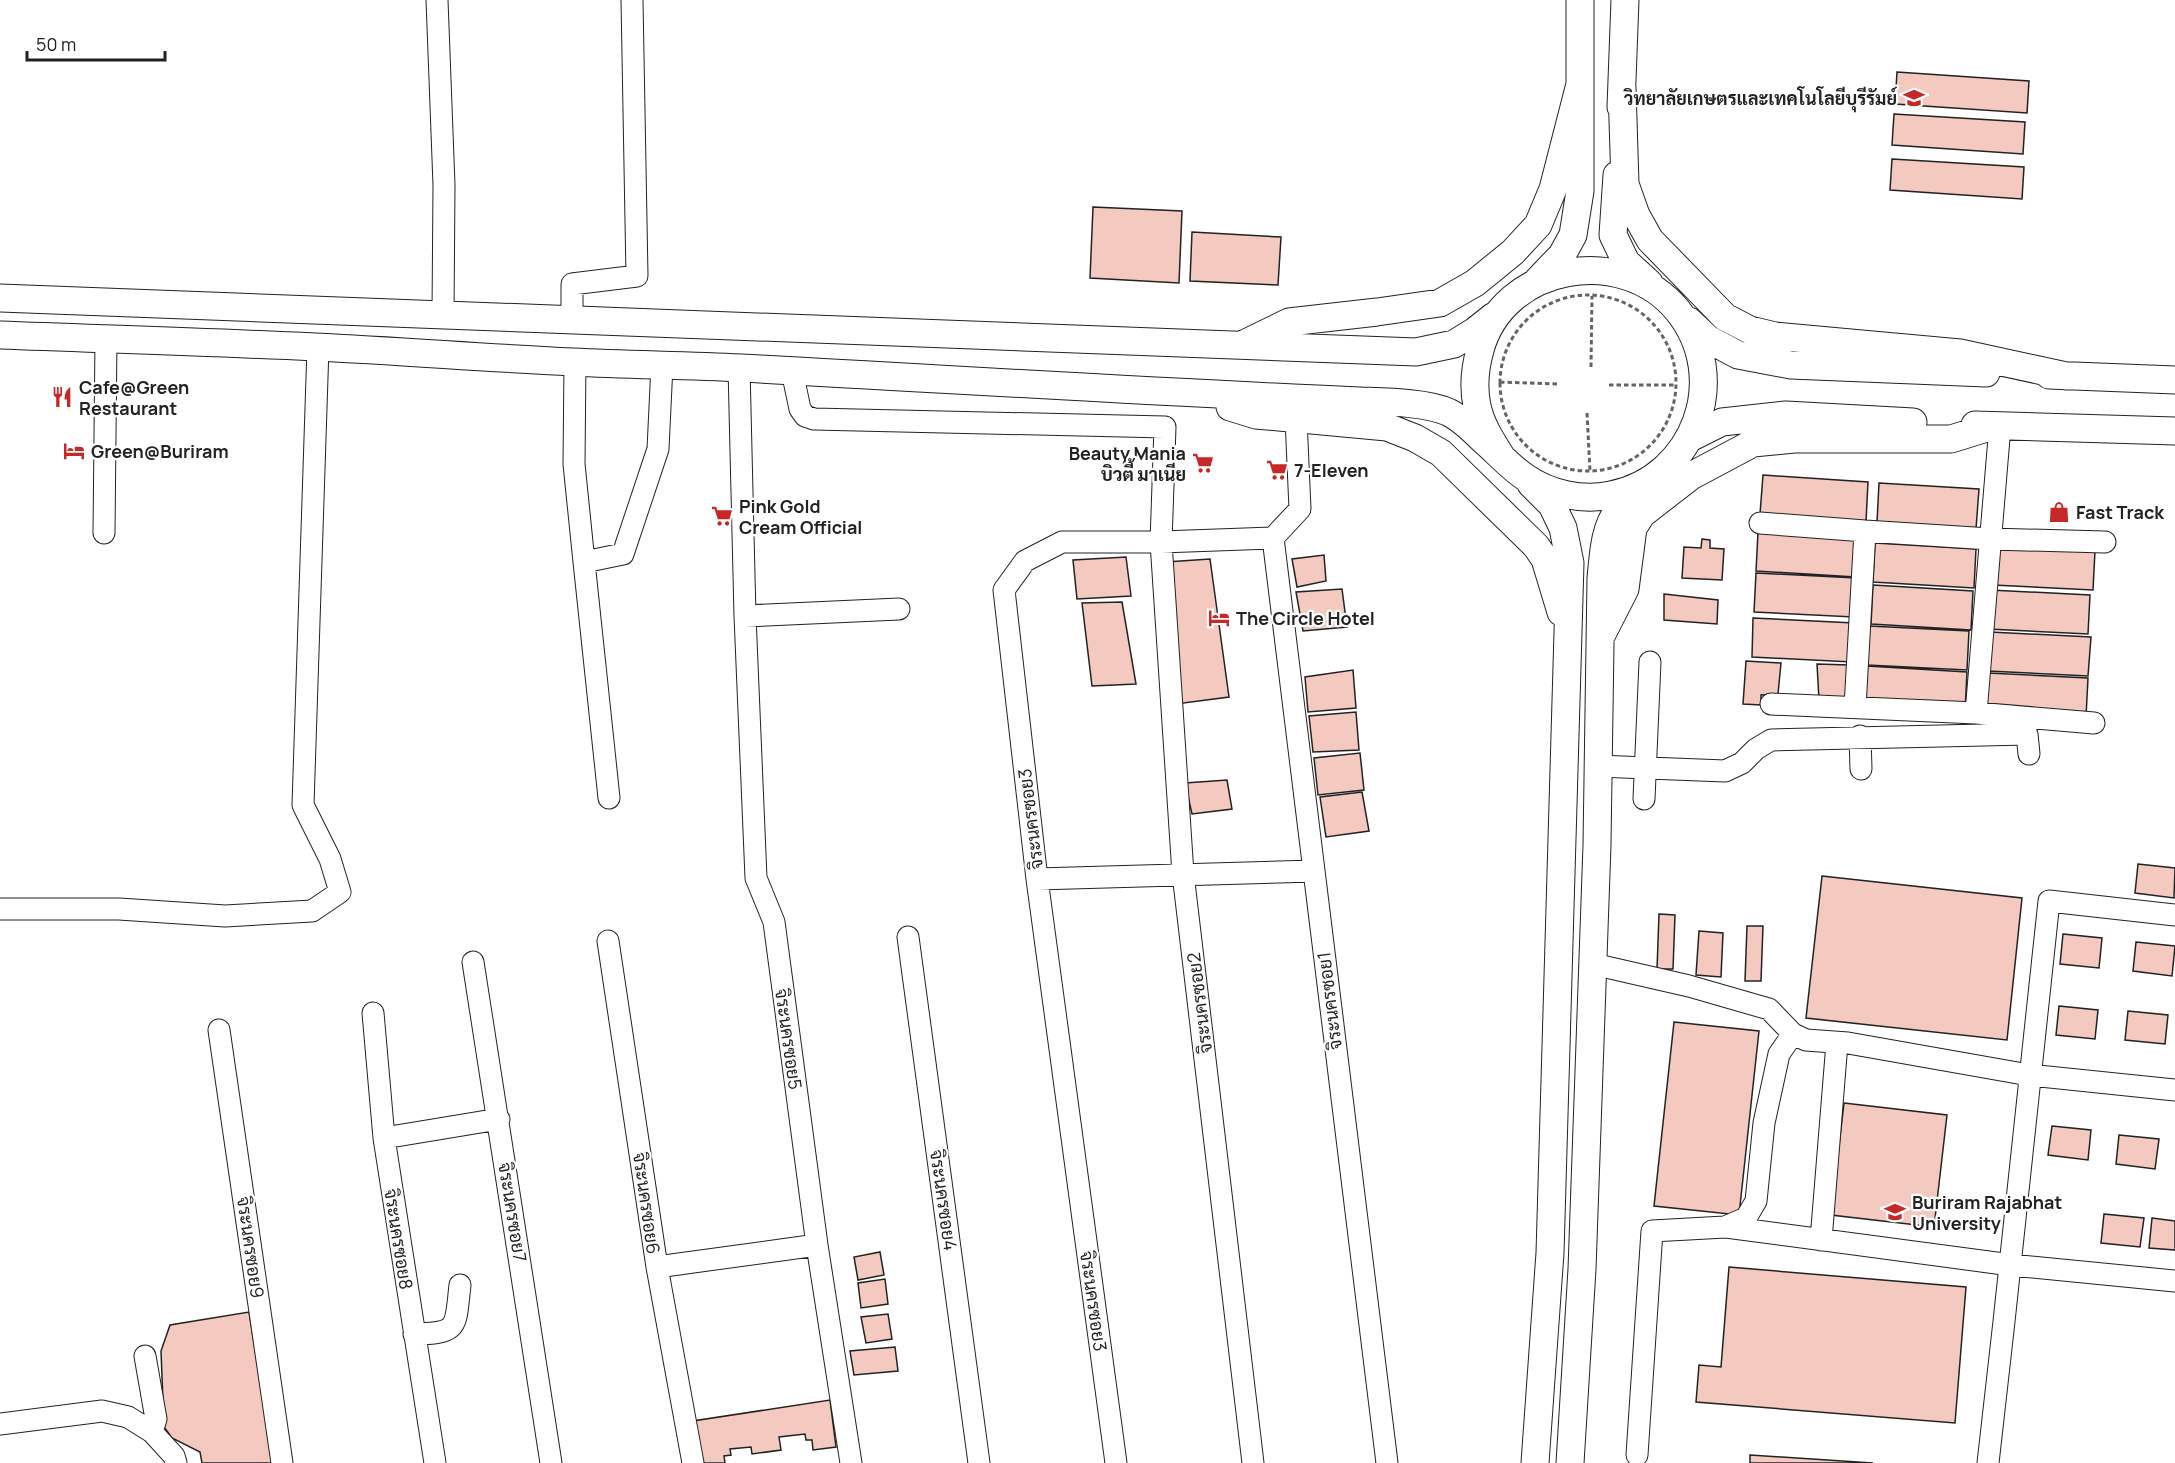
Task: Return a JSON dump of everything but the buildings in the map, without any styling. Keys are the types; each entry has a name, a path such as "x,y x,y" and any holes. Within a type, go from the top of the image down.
{"main road":[{"path":"1538,281 1562,255 1572,235 1580,191 1580,0"},
{"path":"1625,0 1613,235 1626,262 1708,339 1738,355 1791,365 2175,380"},
{"path":"1240,345 1289,322 1440,303 1475,284 1514,252 1538,225 1553,189 1580,84"},
{"path":"1622,88 1625,184 1636,215 1650,240 1725,316 1749,330 1775,336 1960,353 2066,376"},
{"path":"0,298 1416,352 1454,344 1498,313 1516,295 1538,281 1569,270 1601,270 1633,278 1670,303 1696,341 1704,373 1702,406 1690,438 1666,469 1632,490 1605,497 1576,497 1549,490 1524,477"},
{"path":"1498,313 1483,340 1475,370 1476,400 1485,430 1501,456"},
{"path":"0,334 739,368 1188,394 1403,402 1447,411 1471,428 1552,505 1563,528 1570,563 1550,1253 1535,1463"},
{"path":"1188,394 1256,415 1387,427 1415,438 1441,453 1536,546 1545,559 1568,636"},
{"path":"1690,438 1722,422 1786,416 1996,426 2175,431"},
{"path":"1598,643 1625,589 1633,528 1642,514 1691,476 1753,443 1794,439 1951,439 1996,426"},
{"path":"1570,1463 1582,1269 1593,964 1600,578 1605,534 1616,509 1632,490"}],"street":[{"path":"437,0 444,185 443,314"},
{"path":"572,319 572,284 637,276 632,0"},
{"path":"104,533 106,339"},
{"path":"0,909 119,909 225,916 312,911 340,892 330,859 303,805 318,347"},
{"path":"575,362 574,464 609,798"},
{"path":"584,562 622,554 658,449 661,424 662,365"},
{"name":"จิระนครซอย5","path":"739,368 756,878 774,922 817,1245 850,1463"},
{"name":"จิระนครซอย2","path":"792,371 800,409 805,416 814,419 1165,428 1161,542 1183,874 1253,1463"},
{"path":"1273,538 1300,509 1296,419"},
{"path":"1976,713 1990,539 1996,426"},
{"path":"1760,523 1990,539 2104,542"},
{"path":"1855,707 1865,531"},
{"name":"จิระนครซอย3","path":"1116,1463 1037,879 1004,590 1025,561 1062,542 1161,542 1273,538"},
{"name":"จิระนครซอย1","path":"1273,538 1387,1463"},
{"path":"746,616 899,609"},
{"path":"1644,799 1650,662"},
{"path":"1771,704 1976,713 2094,723"},
{"path":"1598,766 1725,771 1742,763 1756,749 1771,740 1860,736 2027,734 2029,753"},
{"path":"1860,736 1861,769"},
{"path":"1037,879 1314,871"},
{"path":"1988,1463 2049,902 2175,915"},
{"name":"จิระนครซอย4","path":"908,937 979,1463"},
{"name":"จิระนครซอย6","path":"608,941 657,1267 693,1463"},
{"name":"จิระนครซอย7","path":"473,962 551,1463"},
{"path":"1593,964 1689,986 1769,1009 1794,1034 1806,1040 1837,1042 2029,1075 2175,1090"},
{"name":"จิระนครซอย8","path":"373,1013 384,1138 435,1463"},
{"name":"จิระนครซอย9","path":"219,1030 282,1463"},
{"path":"1725,1227 1746,1218 1756,1201 1764,1123 1774,1071 1779,1054 1794,1034"},
{"path":"1821,1240 1837,1042"},
{"path":"384,1138 499,1119"},
{"path":"1637,1455 1652,1232 1725,1227 2011,1265 2175,1281"},
{"path":"657,1267 817,1245"},
{"path":"414,1334 442,1334 449,1331 456,1318 460,1285"},
{"path":"145,1356 156,1419 152,1432"},
{"path":"0,1424 102,1411 128,1417 152,1432 174,1456 176,1463"}],"path":[{"path":"1591,367 1592,296"},
{"path":"1592,296 1614,299 1635,309 1653,323 1670,352 1677,385 1672,412 1660,436 1641,455 1617,467 1590,471 1562,467 1537,455 1516,435 1504,410 1500,382 1505,354 1518,330 1539,310 1564,299 1592,296"},
{"path":"1500,382 1558,384"},
{"path":"1609,385 1677,385"},
{"path":"1587,413 1590,471"}],"place":[{"name":"วิทยาลัยเกษตรและเทคโนโลยีบุรีรัมย์","path":"1914,98"},
{"name":"Cafe@Green Restaurant","path":"62,397"},
{"name":"Green@Buriram","path":"74,451"},
{"name":"Beauty Mania บิวตี้ มาเนีย","path":"1203,463"},
{"name":"7-Eleven","path":"1277,470"},
{"name":"Fast Track","path":"2059,512"},
{"name":"Pink Gold Cream Official","path":"722,516"},
{"name":"The Circle Hotel","path":"1219,618"},
{"name":"Buriram Rajabhat University","path":"1895,1212"}]}
